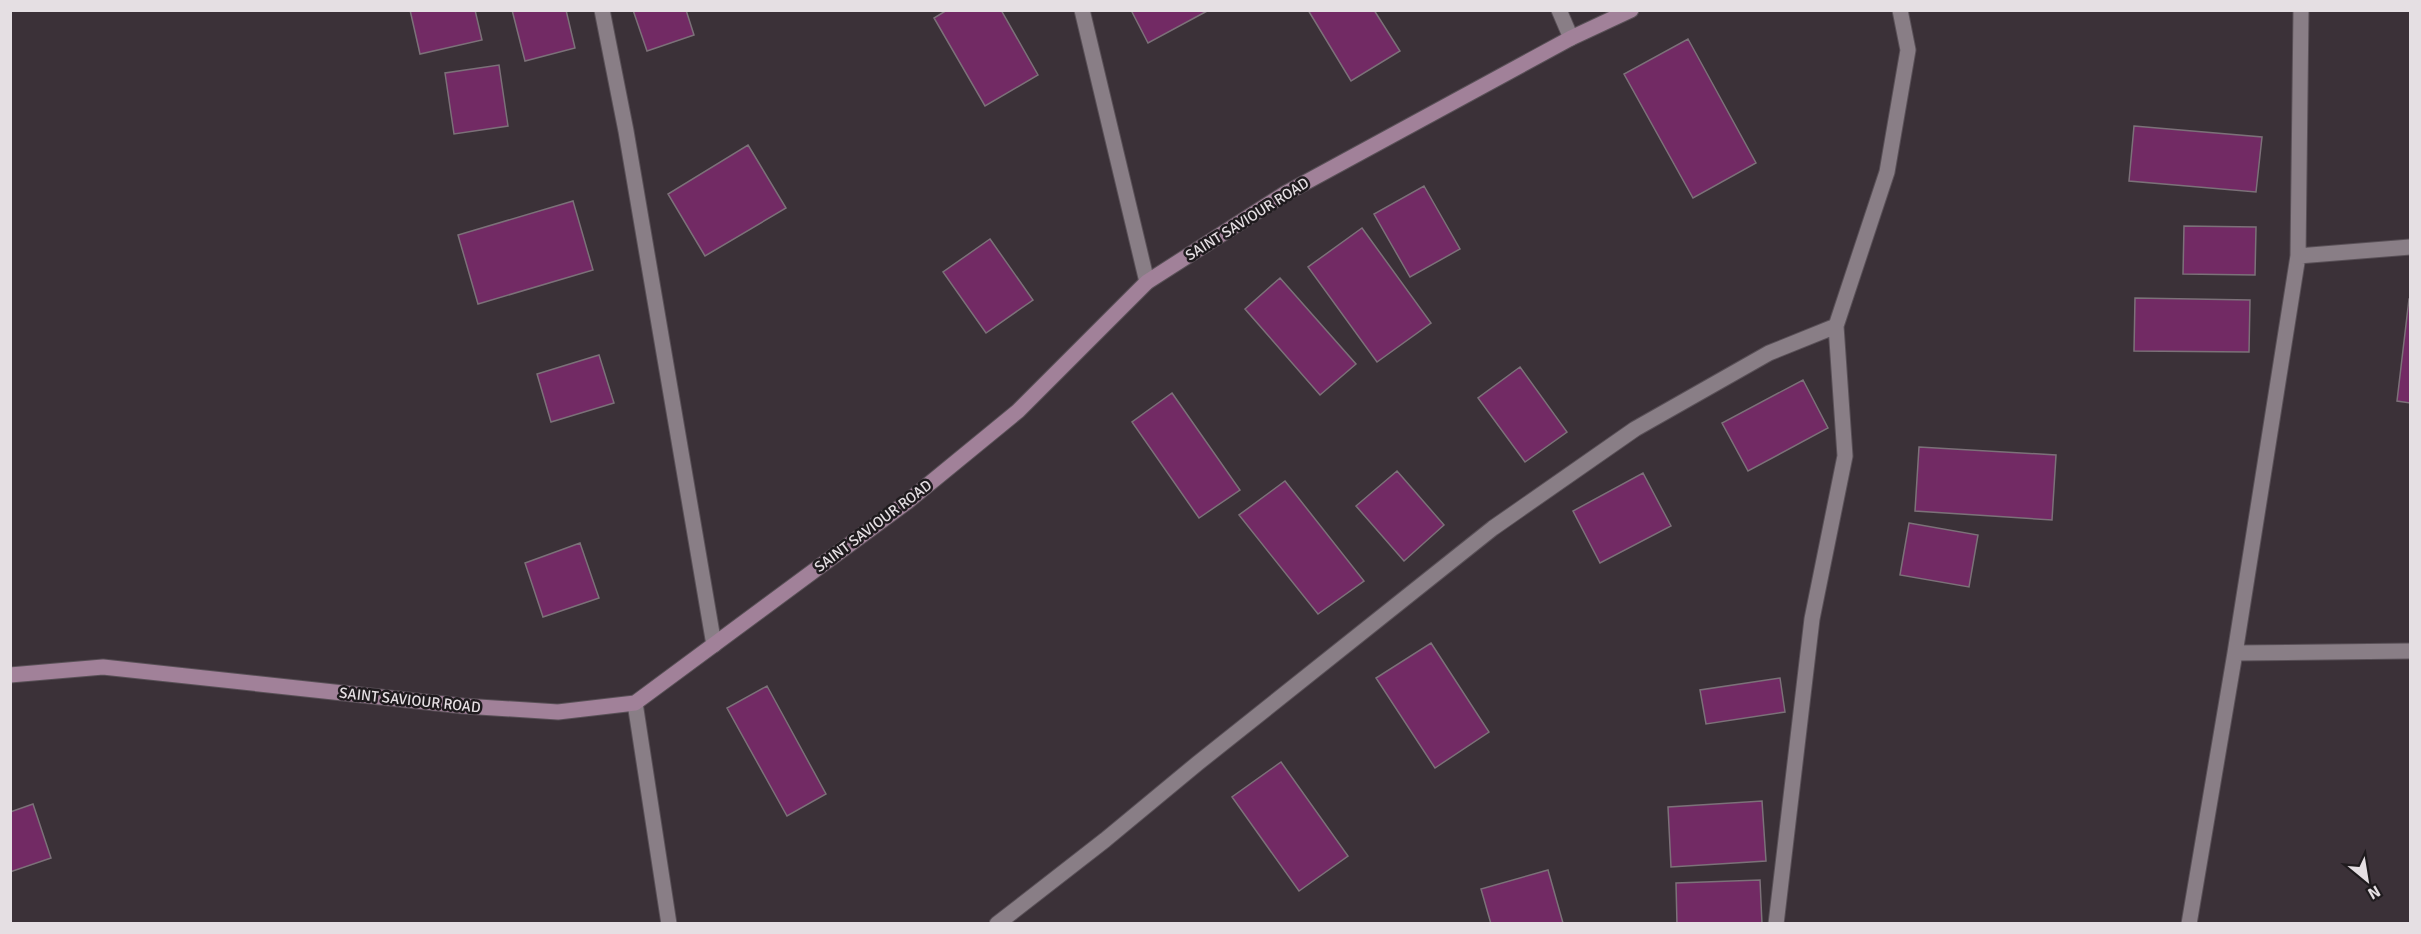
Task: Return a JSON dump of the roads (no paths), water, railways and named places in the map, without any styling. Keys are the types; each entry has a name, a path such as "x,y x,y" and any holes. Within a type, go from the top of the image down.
{"street":[{"path":"602,10 626,131 714,645"},
{"path":"1082,10 1147,282"},
{"path":"1559,10 1571,38"},
{"name":"SAINT SAVIOUR ROAD","path":"10,675 103,667 463,706 558,712 635,703 907,502 1018,411 1147,282 1286,193 1571,38 1631,10"},
{"path":"1776,924 1812,619 1845,456 1836,326 1887,172 1908,50 1900,10"},
{"path":"2189,924 2298,256 2301,10"},
{"path":"2298,256 2410,248"},
{"path":"997,924 1493,528 1635,429 1769,353 1836,326"},
{"path":"2235,653 2410,651"},
{"path":"635,703 669,924"}]}
